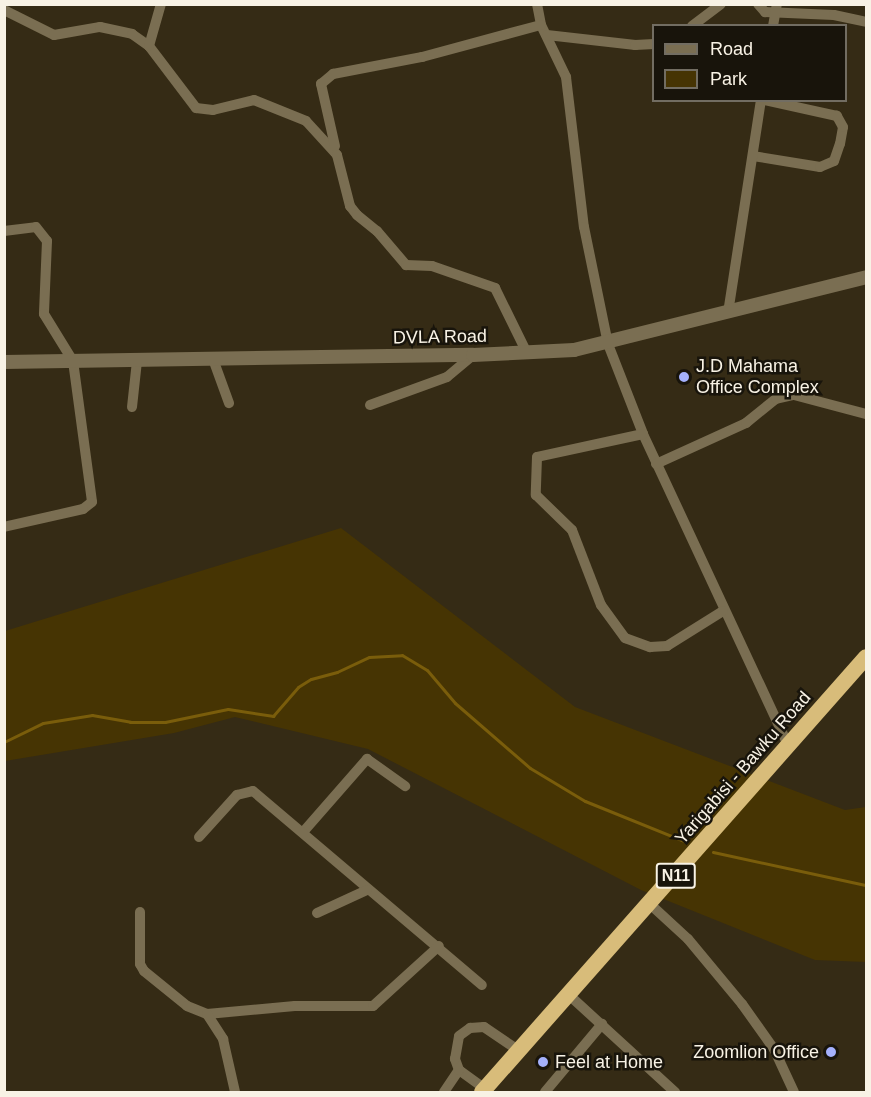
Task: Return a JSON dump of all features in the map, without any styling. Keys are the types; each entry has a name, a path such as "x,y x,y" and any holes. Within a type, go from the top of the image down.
{"highway":[{"name":"Yarigabisi - Bawku Road","path":"484,1091 518,1050 651,905 867,657"}],"street":[{"path":"149,45 161,4"},
{"path":"537,4 541,25 548,35 566,77 584,227 608,344 656,464 723,611 789,745"},
{"path":"695,24 721,4"},
{"path":"758,4 765,12 776,8 867,22"},
{"path":"773,24 776,8"},
{"path":"4,10 54,35 100,27 132,34 149,45 196,108 213,110 254,100 306,121 337,154"},
{"path":"527,353 495,288 432,266 406,265 377,231 357,215 350,206 322,89 325,79 341,71 422,57 541,25"},
{"path":"548,35 635,45 652,44"},
{"path":"728,313 763,102"},
{"path":"753,156 820,167 834,161 843,127 837,116 772,102"},
{"path":"4,231 36,227 47,241 44,314 73,361 92,502 83,509 4,527"},
{"name":"DVLA Road","path":"4,362 527,353 608,344 867,278"},
{"path":"370,405 447,377 473,355"},
{"path":"213,359 229,403"},
{"path":"132,407 136,390 136,361"},
{"path":"656,464 746,423 776,399 794,395 867,414"},
{"path":"643,434 537,458 536,495 572,530 601,605 625,638 650,646 667,646 723,611"},
{"path":"304,831 367,759 405,786"},
{"path":"199,837 244,791 253,791 304,831 367,890 439,946 482,985"},
{"path":"316,913 367,890"},
{"path":"651,905 688,939 742,1005 774,1049 794,1092"},
{"path":"140,912 140,964 144,971 187,1006 207,1014 295,1006 373,1006 439,946"},
{"path":"570,995 670,1091"},
{"path":"207,1014 223,1039 236,1092"},
{"path":"545,1092 602,1024"},
{"path":"484,1091 459,1070 455,1047 459,1036 470,1028 484,1027 518,1050"},
{"path":"444,1092 459,1070"}],"green space":[{"path":"341,528 575,707 845,810 866,807 866,962 815,960 641,890 368,749 235,717 174,733 5,761 5,631"}],"waterway":[{"path":"4,742 43,723 92,715 130,722 165,722 228,709 273,716 298,687 311,679 337,672 369,657 402,655 427,670 455,703 530,768 585,801 684,841"},
{"path":"713,852 866,885"}],"place":[{"name":"J.D Mahama Office Complex","path":"684,377"},
{"name":"Zoomlion Office","path":"831,1052"},
{"name":"Feel at Home","path":"543,1062"}]}
